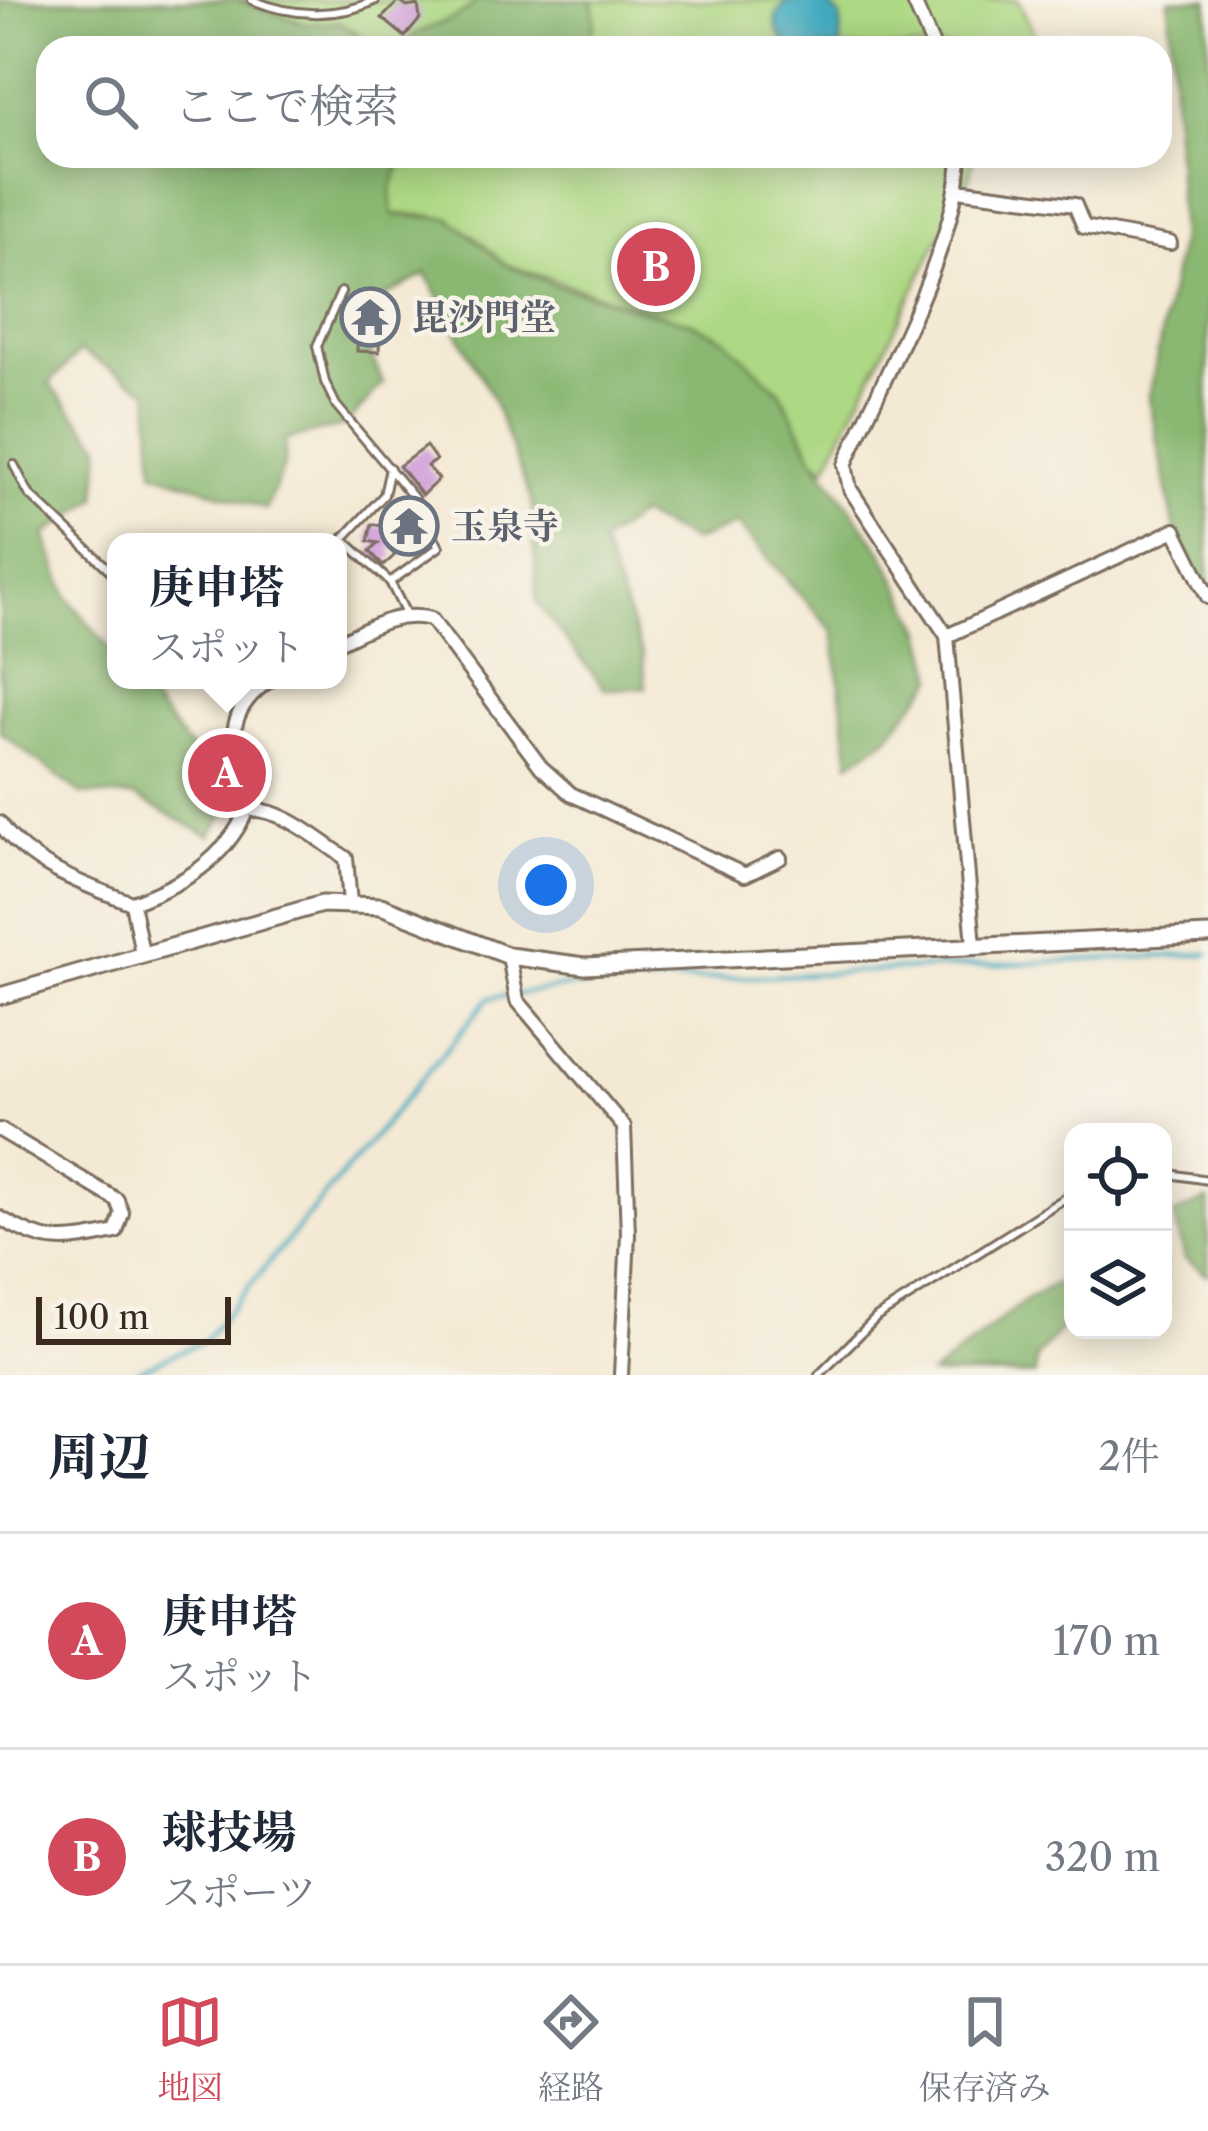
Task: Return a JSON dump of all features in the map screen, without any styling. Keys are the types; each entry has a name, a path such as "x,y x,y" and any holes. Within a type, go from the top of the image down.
{"street":[{"path":"911,2 928,36"},
{"path":"959,168 958,190 942,242 845,465 850,489 947,636 974,946"},
{"path":"958,190 1075,205 1084,227 1170,243"},
{"path":"947,636 1175,530 1208,597"},
{"path":"347,639 407,616 431,619 541,767 571,794 745,875 780,858"},
{"path":"248,810 230,748 248,702 261,689"},
{"path":"0,823 32,855 88,887 132,903 210,864 248,810"},
{"path":"248,810 284,819 346,858 350,904"},
{"path":"132,903 142,953"},
{"path":"0,996 285,910 350,904 408,914 509,956 585,966 1208,935"},
{"path":"509,956 517,1000 624,1127 628,1213 621,1375"},
{"path":"0,1130 117,1200 122,1213 116,1232 65,1242 37,1240 0,1218"}],"lane":[{"path":"252,0 283,12 311,13 350,10 376,0"},
{"path":"341,292 317,346 325,382 336,405 414,498 439,548 390,582"},
{"path":"14,465 28,494 107,568"},
{"path":"347,536 384,495 390,469"},
{"path":"347,542 390,582 407,616"},
{"path":"237,689 248,702"},
{"path":"1172,1174 1208,1180"},
{"path":"818,1375 877,1317 1064,1199"}],"green space":[{"path":"0,0 236,0 306,24 339,22 358,36 36,36 36,168 399,168 391,189 393,215 450,218 505,264 553,284 692,323 725,339 781,393 814,458 882,551 923,631 935,678 887,738 850,763 833,631 737,524 693,541 639,515 601,543 643,655 646,688 605,689 537,603 532,502 492,397 426,274 354,314 383,383 346,425 285,440 285,463 266,509 154,472 149,391 80,351 49,384 101,445 97,498 45,535 68,598 107,646 107,689 141,689 205,766 229,806 210,836 135,797 81,794 0,732"},
{"path":"236,0 477,0 461,15 414,36 360,36 355,31 306,24"},
{"path":"477,0 592,0 590,36 414,36 461,15"},
{"path":"592,0 1018,0 1036,36 590,36"},
{"path":"1169,0 1208,0 1208,597 1175,530 1149,397 1180,239"},
{"path":"399,168 971,168 826,468 814,458 781,393 717,334 505,264 474,236 434,216 392,214 391,189"},
{"path":"1208,1200 1208,1275 1185,1259 1174,1214"},
{"path":"1064,1278 1064,1325 1036,1358 1035,1375 931,1375 1026,1300"}],"water":[{"path":"825,0 841,18 840,36 781,36 776,17 786,1"}],"building":[{"path":"399,1 407,7 418,5 420,19 406,36 382,18"},
{"path":"380,306 379,352 357,351 358,322 347,321 347,308"},
{"path":"426,446 436,460 427,466 439,479 422,495 399,466"},
{"path":"408,506 427,540 418,544 416,538 389,549 395,555 383,566 370,551 378,543 368,541 372,524 397,529 390,514"}],"waterway":[{"path":"127,1375 204,1341 489,998 573,986 1208,954"}],"place":[{"name":"球技場","path":"656,267"},
{"name":"毘沙門堂","path":"370,317"},
{"name":"玉泉寺","path":"409,526"},
{"name":"庚申塔","path":"227,773"}]}
